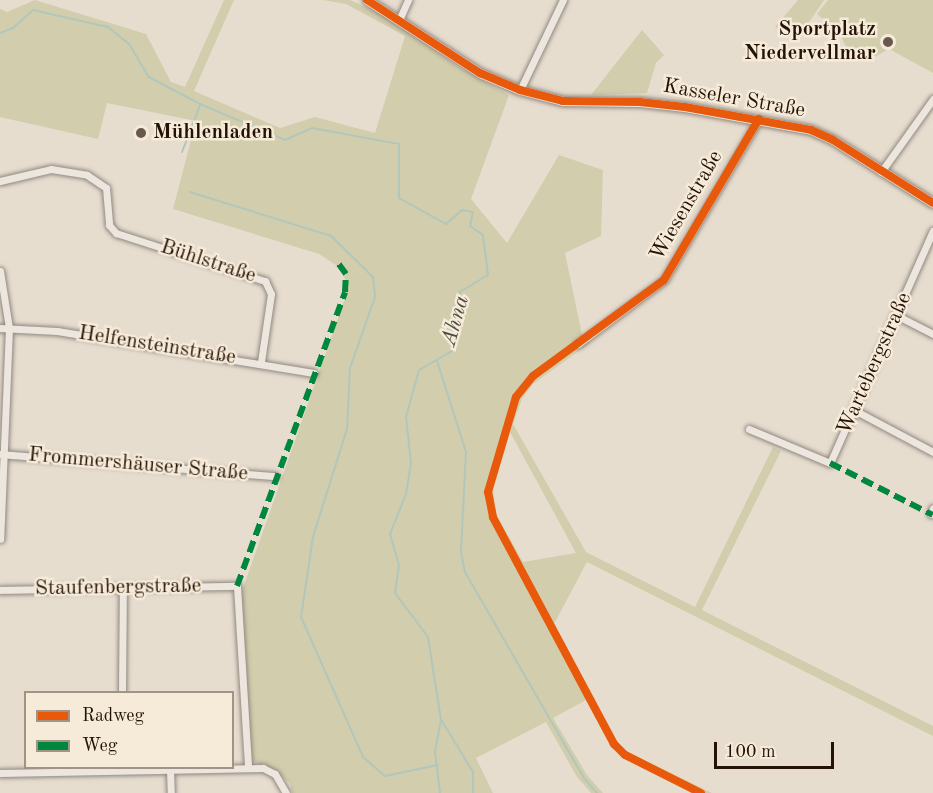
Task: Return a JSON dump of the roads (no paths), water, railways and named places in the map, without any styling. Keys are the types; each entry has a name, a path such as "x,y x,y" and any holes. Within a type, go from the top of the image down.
{"main road":[{"name":"Kasseler Straße","path":"367,0 400,18 480,73 520,90 540,97 640,102 759,119 818,133 933,203"}],"street":[{"path":"400,18 408,0"},
{"path":"520,90 563,0"},
{"path":"881,172 933,99"},
{"name":"Wiesenstraße","path":"578,344 664,280 759,119"},
{"name":"Bühlstraße","path":"0,181 51,169 87,175 106,188 109,225 116,233 258,278 270,285 261,362"},
{"name":"Wartebergstraße","path":"749,429 830,463 856,411 933,231"},
{"path":"0,271 9,328 0,539"},
{"path":"896,315 933,333"},
{"name":"Helfensteinstraße","path":"0,328 57,331 261,362 314,373"},
{"path":"856,411 933,452"},
{"name":"Frommershäuser Straße","path":"3,454 275,476"},
{"name":"Staufenbergstraße","path":"0,590 237,586 248,768"},
{"path":"122,691 123,587"},
{"path":"234,768 263,768 275,774 285,785 286,793"},
{"path":"0,773 210,769"},
{"path":"171,770 171,793"}],"waterway":[{"name":"Ahna","path":"0,33 13,28 33,10 108,27 129,44 149,77 200,104 285,140 312,128 399,144 399,198 446,224 462,210 473,212 470,226 483,235 488,275 460,292 451,329 452,351 419,370 406,417 411,463 406,494 390,534 399,565 395,593 428,637 441,720 435,752 440,793"},
{"path":"182,152 200,105"},
{"path":"190,192 331,236 373,277 375,297 350,368 347,429 313,537 301,617 363,757 385,776 438,765"},
{"path":"437,361 466,452 461,552 465,572 584,778 597,793"},
{"name":"Ahna","path":"442,721 473,772 473,793"}],"place":[{"name":"Sportplatz Niedervellmar","path":"888,42"},
{"name":"Mühlenladen","path":"141,133"}]}
